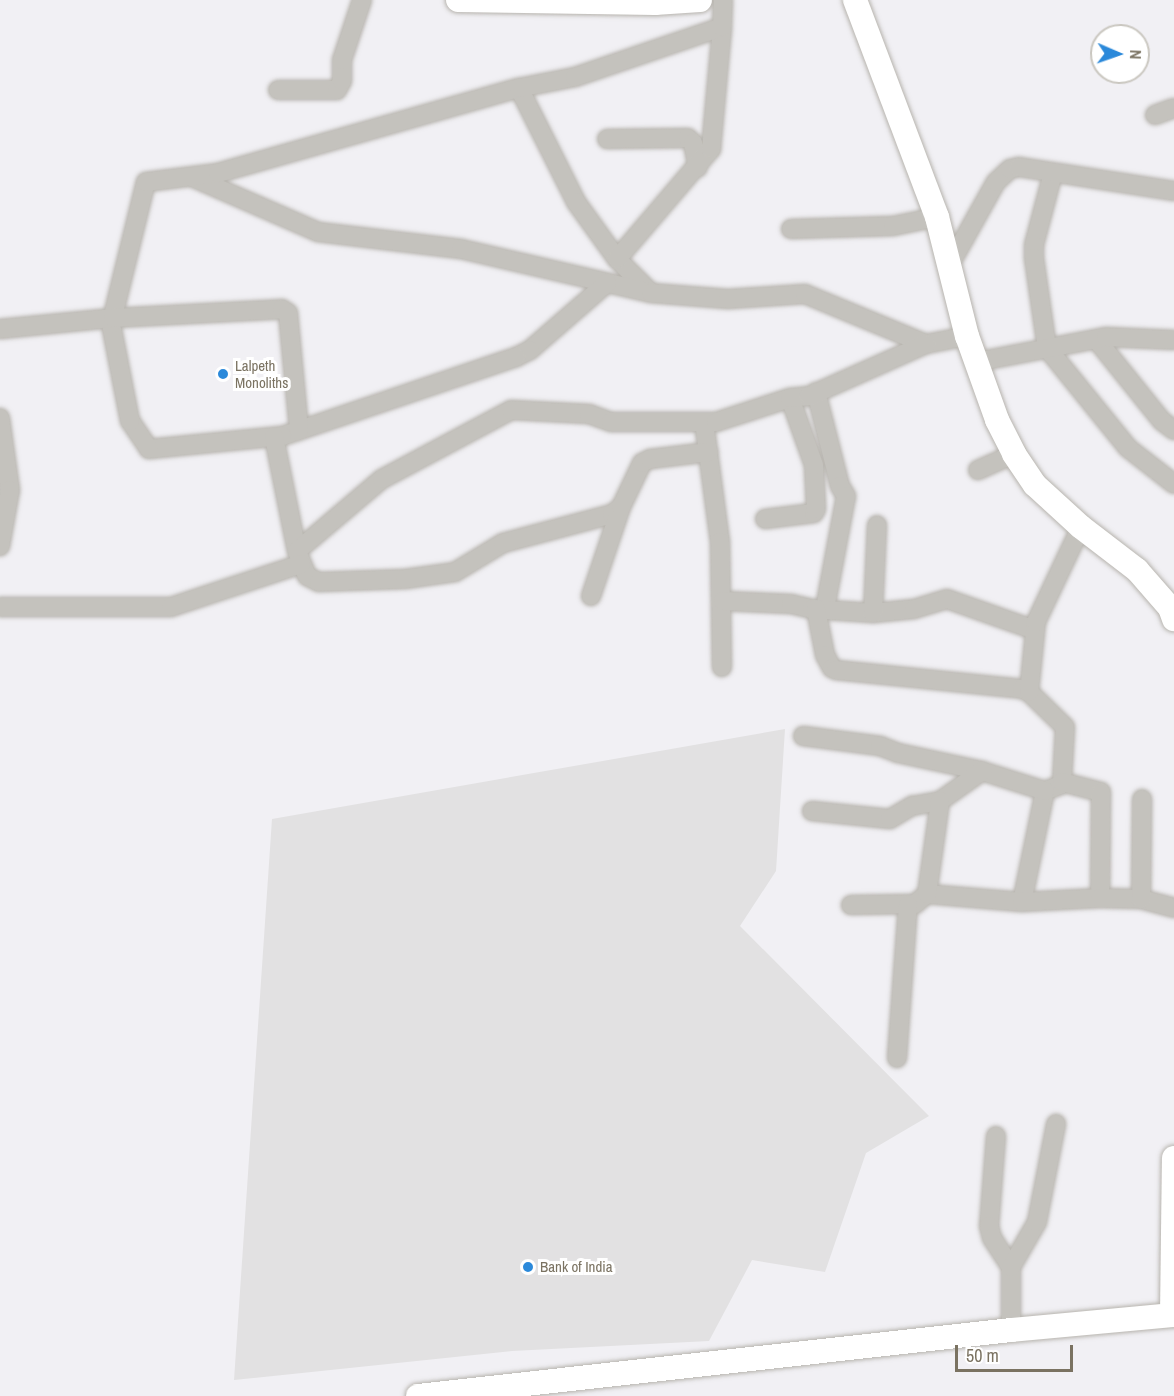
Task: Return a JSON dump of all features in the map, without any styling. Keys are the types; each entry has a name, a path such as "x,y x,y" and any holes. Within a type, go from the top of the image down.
{"main road":[{"path":"458,0 655,3 699,0"},
{"path":"855,0 937,217 967,336 997,420 1014,454 1035,485 1081,527 1137,570 1170,608 1174,619"},
{"path":"418,1396 1011,1330 1173,1315 1174,1158"}],"street":[{"path":"278,90 337,90 342,81 342,60 362,0"},
{"path":"616,259 698,168 711,150 723,0"},
{"path":"607,283 524,354 274,437 149,449 130,421 113,318 146,182 218,172 519,88 575,77 722,27"},
{"path":"519,88 573,195 616,259 651,293"},
{"path":"1155,116 1174,108"},
{"path":"607,139 688,138 693,143 698,168"},
{"path":"949,266 1002,174 1019,167 1174,190"},
{"path":"1053,173 1034,245 1047,348 1128,448 1174,484"},
{"path":"190,176 318,232 461,249 651,293 720,298 805,294 926,344"},
{"path":"790,229 893,226 937,217"},
{"path":"0,329 113,318 285,310 298,430"},
{"path":"0,607 171,607 299,557 382,479 511,410 589,414 611,422 709,422 816,392 926,344 967,336"},
{"path":"976,362 1112,337 1174,340"},
{"path":"1096,339 1170,420"},
{"path":"802,736 880,746 898,753 982,771 1045,791 1062,782 1065,727 1029,692 1022,689 832,668 825,655 818,609 846,496 840,486 816,392"},
{"path":"765,519 813,513 816,509 814,465 790,398"},
{"path":"0,418 10,490 0,546"},
{"path":"709,422 709,452 720,542 723,601 722,667"},
{"path":"274,437 299,557 307,576 319,582 405,579 455,572 503,543 612,514 621,507"},
{"path":"591,596 621,507 639,468 646,460 709,452"},
{"path":"978,470 1014,454"},
{"path":"873,613 877,525"},
{"path":"1029,692 1038,618 1081,527"},
{"path":"723,601 791,604 818,609 873,613 914,609 947,599 1035,630"},
{"path":"812,811 890,819 912,806 940,801 982,771"},
{"path":"1062,782 1101,792 1100,898"},
{"path":"1022,902 1045,791"},
{"path":"1141,899 1142,799"},
{"path":"851,905 915,904 927,894 940,801"},
{"path":"927,894 1022,902 1100,898 1141,899 1174,908"},
{"path":"897,1058 908,905"},
{"path":"1011,1330 1011,1267 1037,1222 1056,1124"},
{"path":"996,1136 989,1226 992,1238 1011,1267"}],"shaded area":[{"path":"785,729 776,871 740,926 929,1116 866,1153 825,1272 752,1260 709,1341 512,1351 234,1380 272,819"}],"place":[{"name":"Lalpeth Monoliths","path":"223,374"},
{"name":"Bank of India","path":"528,1267"}]}
